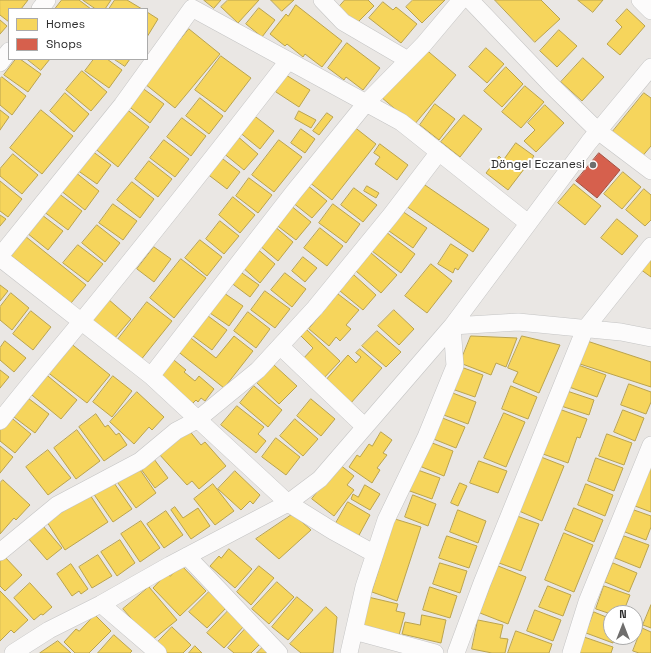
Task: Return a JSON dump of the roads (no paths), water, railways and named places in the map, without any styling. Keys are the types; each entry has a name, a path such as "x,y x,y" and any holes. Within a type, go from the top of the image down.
{"street":[{"path":"41,8 47,0"},
{"path":"322,0 343,22 408,60"},
{"path":"151,376 293,193 366,103 424,44 461,0"},
{"path":"470,0 551,85 598,131 651,171"},
{"path":"640,0 651,11"},
{"path":"375,554 333,531 288,503 151,376 80,322 0,257 122,105 187,4 401,122 528,223"},
{"path":"0,63 8,52"},
{"path":"0,421 243,120 288,61"},
{"path":"13,653 49,630 101,604 187,556 288,503 320,479 452,326 598,131 651,67"},
{"path":"0,552 57,505 140,461 176,431 197,420 258,370 315,308 382,226 439,152"},
{"path":"456,653 482,583 585,329 651,246"},
{"path":"452,326 518,322 621,332 651,338"},
{"path":"349,653 364,587 386,520 426,437 455,366 452,326"},
{"path":"280,346 365,427"},
{"path":"571,653 587,602 651,445"},
{"path":"187,556 280,653"},
{"path":"101,604 158,653"},
{"path":"354,632 435,653"}],"place":[{"name":"Döngel Eczanesi","path":"593,165"}]}
